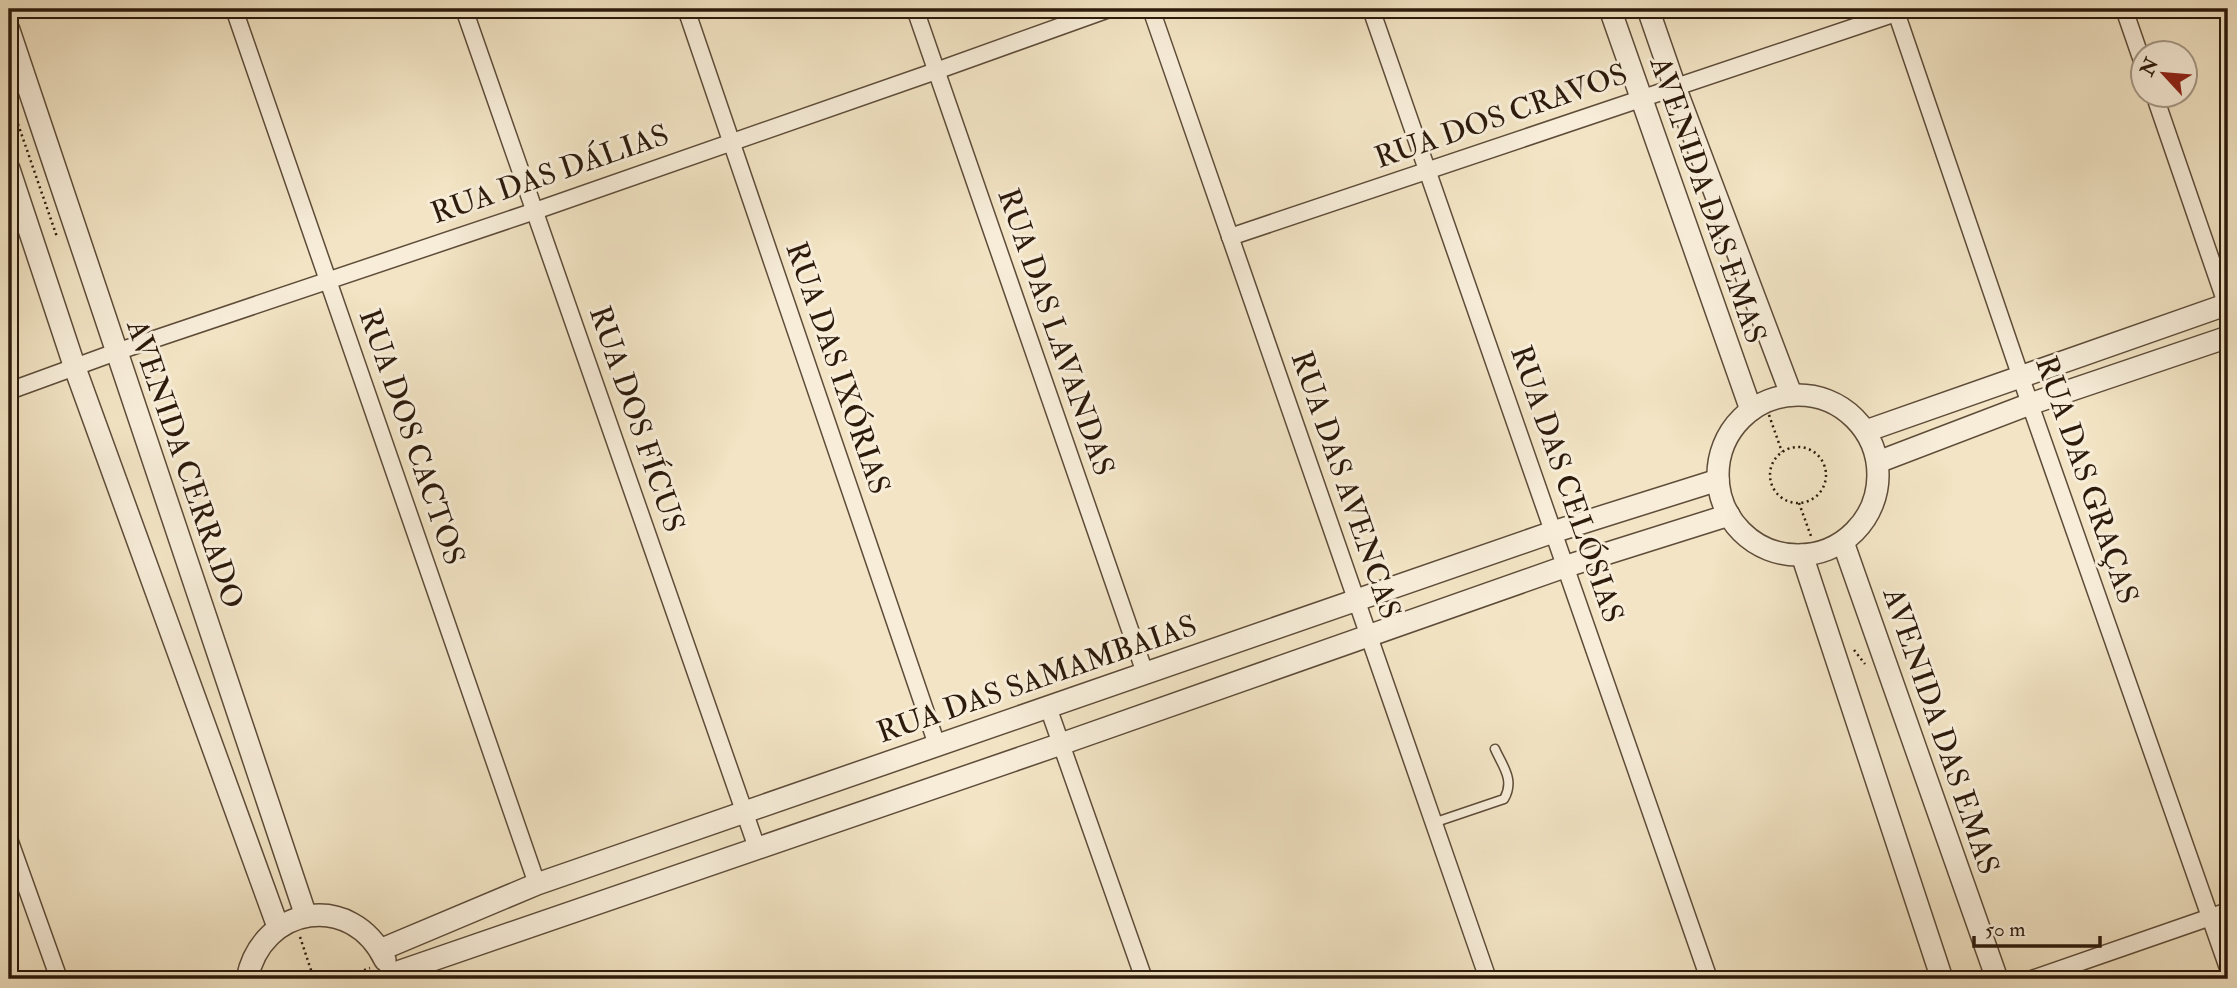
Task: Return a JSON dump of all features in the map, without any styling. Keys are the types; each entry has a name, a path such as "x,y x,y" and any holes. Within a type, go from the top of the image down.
{"street":[{"name":"RUA DOS CACTOS","path":"234,9 537,884"},
{"name":"RUA DOS FÍCUS","path":"464,9 757,848"},
{"name":"RUA DAS IXÓRIAS","path":"686,9 937,746"},
{"name":"RUA DAS LAVANDAS","path":"915,9 1144,673"},
{"name":"RUA DAS DÁLIAS","path":"9,391 116,352 535,211 1109,9"},
{"name":"RUA DAS AVENCAS","path":"1151,9 1488,979"},
{"name":"RUA DAS CELÓSIAS","path":"1371,9 1709,979"},
{"name":"AVENIDA DAS EMAS","path":"1610,9 1751,410"},
{"name":"AVENIDA DAS EMAS","path":"1648,9 1791,394"},
{"path":"2124,9 2135,38"},
{"name":"RUA DOS CRAVOS","path":"1230,237 1900,10"},
{"name":"RUA DAS GRAÇAS","path":"1900,10 2030,404 2228,968"},
{"name":"AVENIDA CERRADO","path":"9,30 306,916"},
{"path":"1866,431 2021,375 2228,306 2159,108"},
{"path":"9,169 75,368 278,927"},
{"path":"1878,462 2030,404 2228,337"},
{"path":"1791,394 1826,399 1842,406 1866,431 1878,462 1879,481 1875,499 1857,530 1843,542 1810,554 1788,555 1760,546 1737,527 1729,515 1718,480 1723,448 1739,421 1765,402 1791,394"},
{"name":"RUA DAS SAMAMBAIAS","path":"386,966 537,884 1553,532 1718,480"},
{"path":"247,979 253,958 263,941 278,927 306,916 328,916 349,922 366,933 386,966 757,848 1567,566 1729,515"},
{"name":"AVENIDA DAS EMAS","path":"1843,542 1997,979"},
{"path":"1810,554 1942,979"},
{"path":"1048,707 1144,979"},
{"path":"9,839 59,979"},
{"path":"2032,979 2228,911"}],"lane":[{"path":"1433,823 1504,799 1510,789 1495,749"}],"path":[{"path":"1794,447 1811,450 1819,456 1826,472 1825,481 1816,497 1799,503 1781,498 1770,482 1770,473 1777,456 1794,447"},
{"path":"1799,503 1810,554"},
{"path":"1849,643 1872,674"},
{"path":"338,979 386,966"}]}
